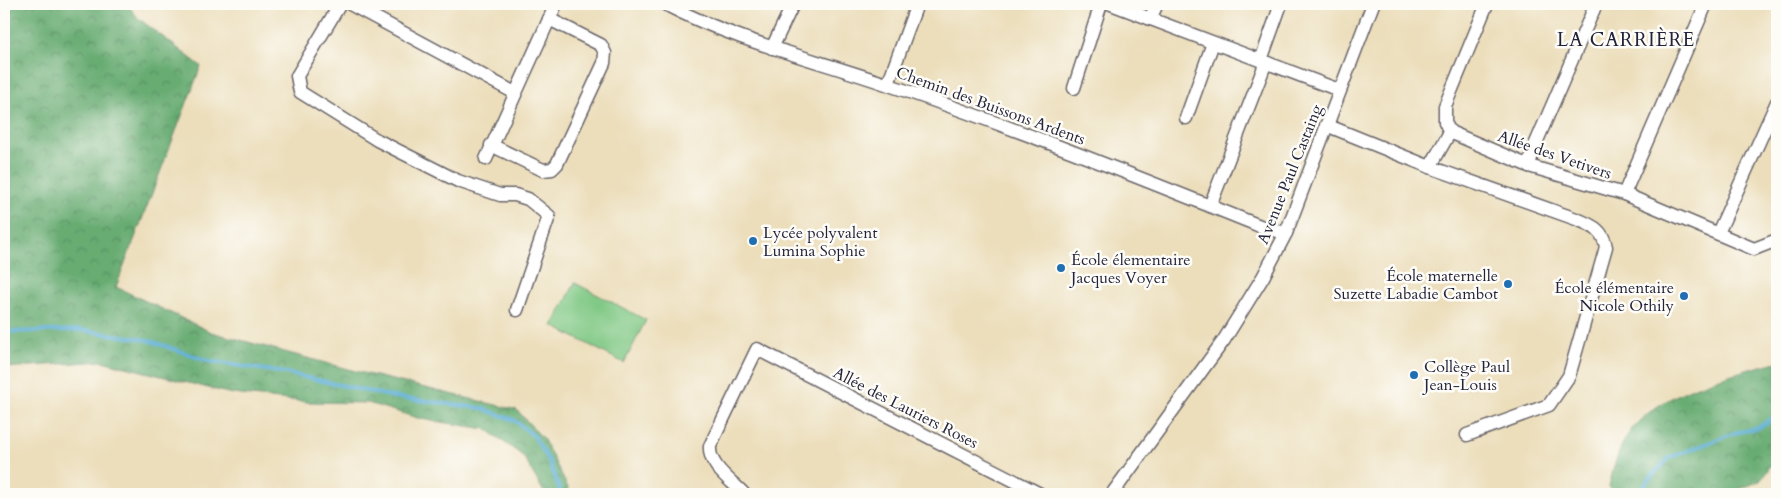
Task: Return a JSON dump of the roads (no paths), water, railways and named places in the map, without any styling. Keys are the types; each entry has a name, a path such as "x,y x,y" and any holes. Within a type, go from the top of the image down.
{"street":[{"path":"340,4 297,76 300,92 377,140 458,181 500,195 514,195 528,199 549,216 517,310"},
{"path":"350,4 515,93"},
{"path":"486,158 556,4"},
{"name":"Chemin des Buissons Ardents","path":"665,4 683,14 772,48 888,84 1061,146 1210,206 1286,234"},
{"path":"772,48 792,4"},
{"path":"888,84 917,4"},
{"path":"1074,88 1102,4"},
{"path":"1111,4 1339,90"},
{"path":"1150,19 1157,4"},
{"path":"1210,206 1264,61 1281,4"},
{"name":"Avenue Paul Castaing","path":"1112,494 1224,340 1258,285 1286,234 1373,4"},
{"path":"1430,167 1450,132 1444,116 1445,106 1487,4"},
{"path":"1529,166 1533,150 1596,4"},
{"path":"1624,194 1706,4"},
{"path":"491,146 543,170 552,169 557,164 604,63 606,53 601,45 548,19"},
{"path":"1186,118 1213,43"},
{"path":"1718,233 1777,102"},
{"path":"1326,125 1430,167 1596,227 1602,234 1606,247 1569,376 1549,405 1467,435"},
{"name":"Allée des Vetivers","path":"1450,132 1529,166 1624,194 1754,248 1777,240"},
{"name":"Allée des Lauriers Roses","path":"744,494 715,465 709,453 711,440 757,349 1040,494"}],"waterway":[{"path":"4,332 82,330 148,340 208,361 286,373 394,397 481,408 514,420 534,436 550,463 561,494"},
{"path":"1640,494 1647,481 1669,458 1734,433 1758,428 1777,415"}],"place":[{"name":"Lycée polyvalent Lumina Sophie","path":"753,241"},
{"name":"École élementaire Jacques Voyer","path":"1061,268"},
{"name":"École maternelle Suzette Labadie Cambot","path":"1508,284"},
{"name":"École élémentaire Nicole Othily","path":"1684,296"},
{"name":"Collège Paul Jean-Louis","path":"1414,375"}],"district":[{"name":"LA CARRIÈRE","path":"1626,39"}]}
